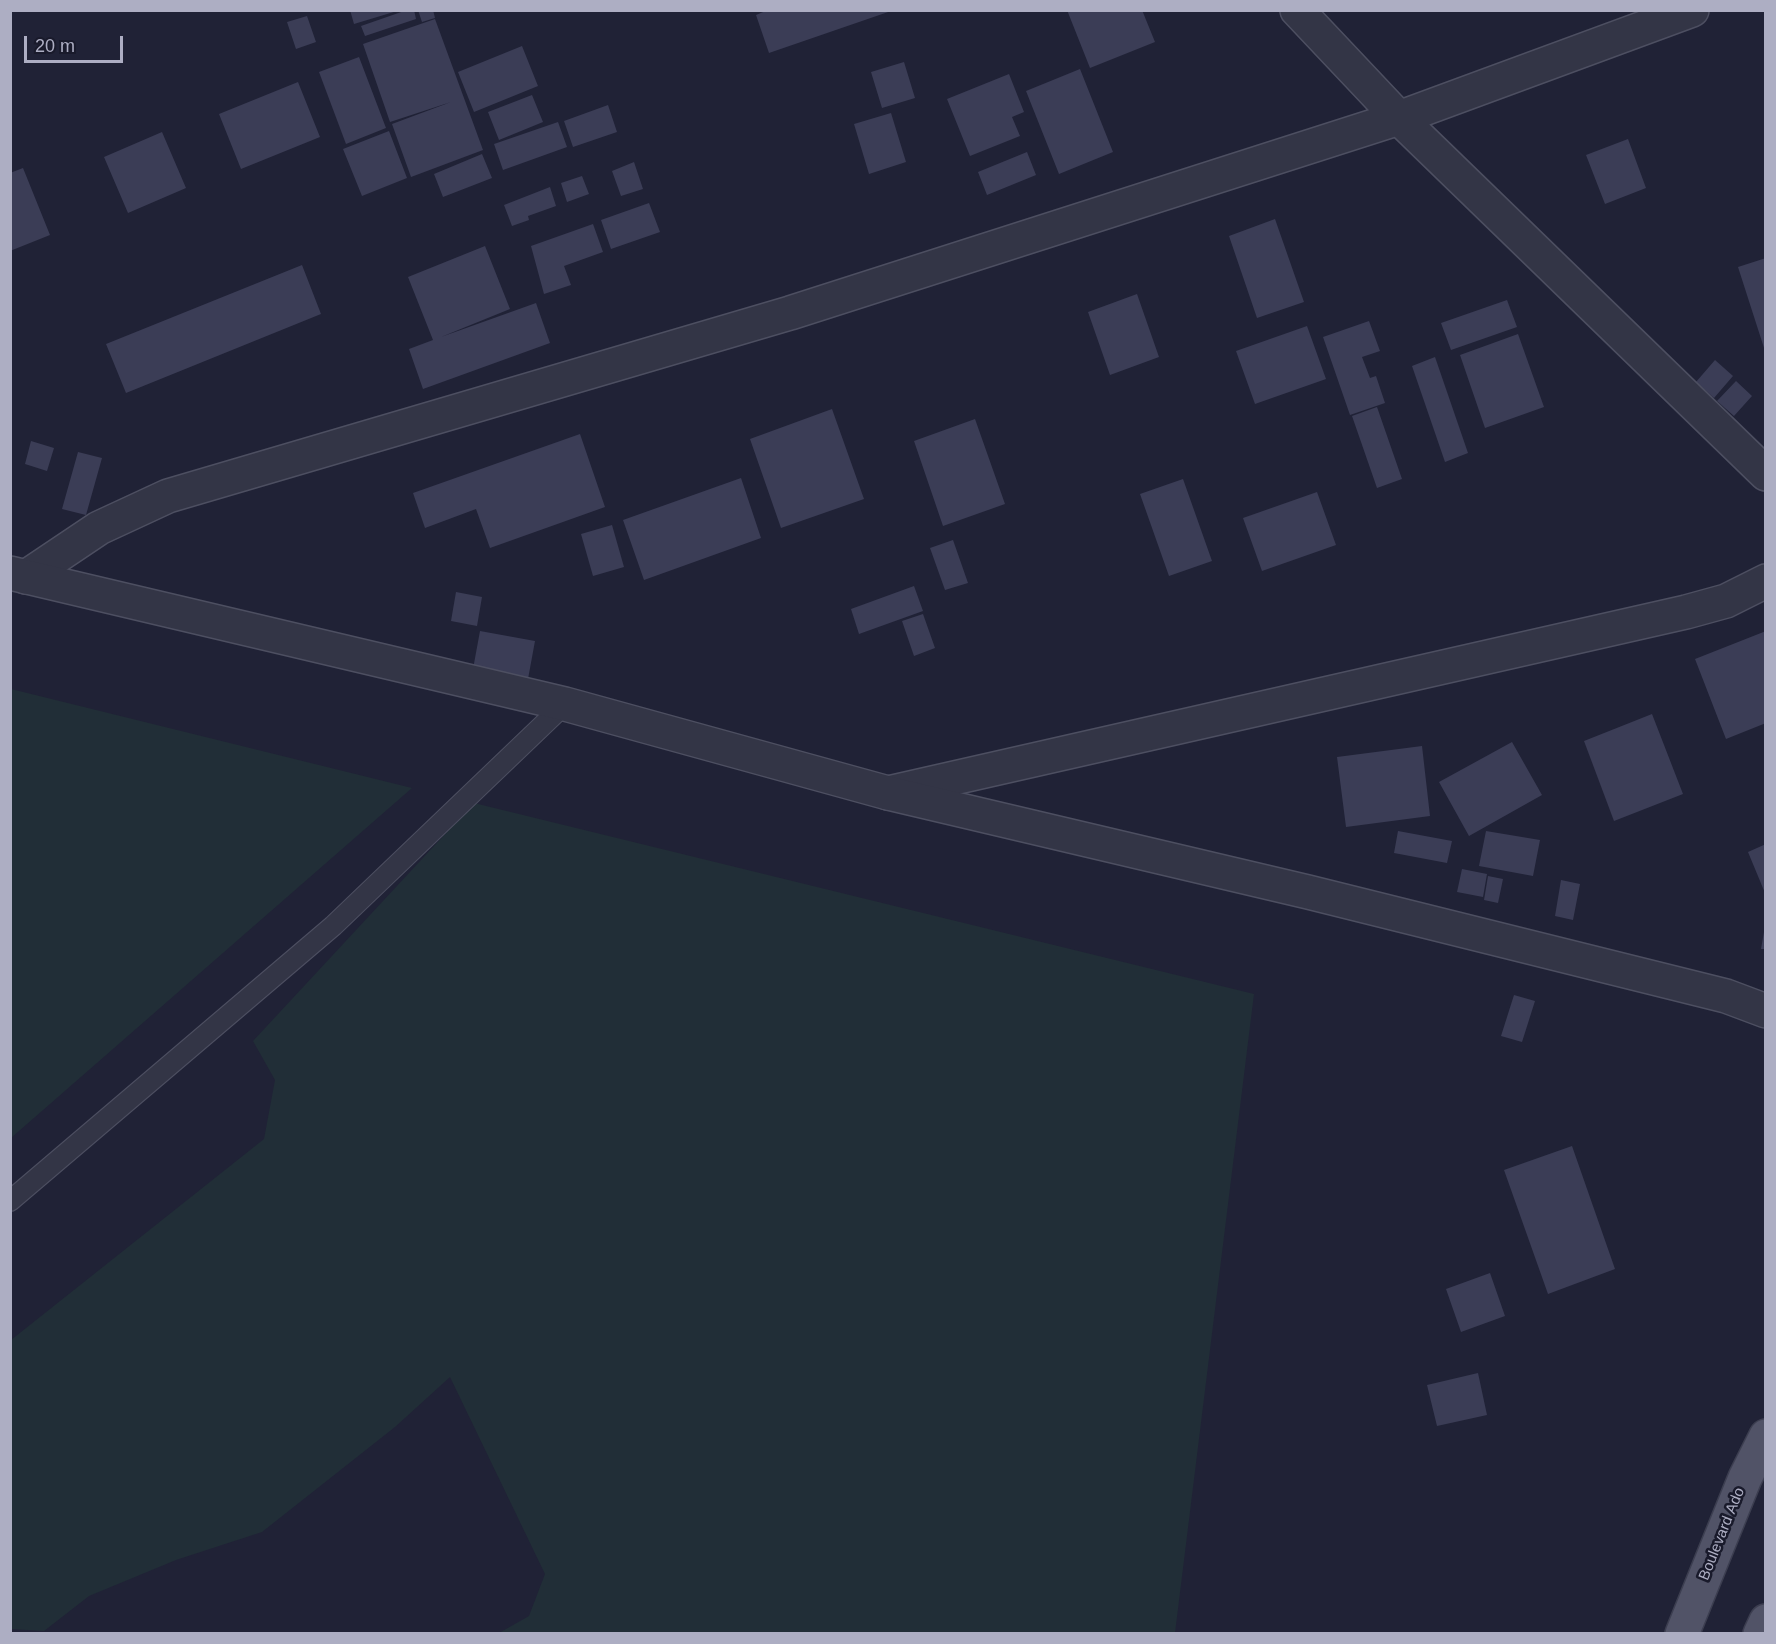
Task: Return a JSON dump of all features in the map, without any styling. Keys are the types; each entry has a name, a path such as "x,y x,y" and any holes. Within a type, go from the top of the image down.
{"main road":[{"name":"Boulevard Ado","path":"1682,1634 1745,1478 1766,1436"},
{"path":"1760,1634 1766,1621"}],"street":[{"path":"1297,10 1399,118 1766,474"},
{"path":"19,575 99,528 168,496 790,313 1399,118 1692,10"},
{"path":"19,575 565,704 888,793 1308,892 1726,996 1766,1011"},
{"path":"888,793 1686,612 1726,601 1766,582"},
{"path":"1726,996 1766,989"}],"lane":[{"path":"10,1201 333,926 565,704"}],"shaded area":[{"path":"10,689 412,788 11,1138"},
{"path":"474,803 1254,994 1175,1633 499,1633 529,1616 545,1574 450,1377 395,1427 262,1532 176,1560 89,1596 44,1631 11,1629 11,1340 264,1139 275,1080 253,1041"}],"building":[{"path":"350,10 397,10 397,11 354,24"},
{"path":"407,10 414,10 416,19 365,36 361,26"},
{"path":"418,10 433,10 435,18 422,22"},
{"path":"768,10 891,11 769,53 756,15"},
{"path":"1067,10 1142,10 1155,42 1090,68"},
{"path":"307,16 316,42 296,49 287,22"},
{"path":"435,19 483,150 411,177 392,124 451,102 390,122 363,44"},
{"path":"522,46 538,86 474,112 458,72"},
{"path":"359,57 386,128 346,144 319,72"},
{"path":"904,62 915,98 882,108 871,72"},
{"path":"1080,69 1113,152 1059,174 1026,91"},
{"path":"1009,74 1024,112 1012,117 1020,136 970,156 947,99"},
{"path":"298,82 320,137 241,169 219,114"},
{"path":"532,95 543,122 499,140 488,112"},
{"path":"608,105 617,132 573,147 564,121"},
{"path":"891,113 906,162 869,174 854,124"},
{"path":"558,122 567,147 503,170 494,144"},
{"path":"389,131 407,178 362,196 343,149"},
{"path":"162,132 186,188 128,213 104,157"},
{"path":"1628,139 1646,188 1605,204 1586,155"},
{"path":"1027,152 1036,175 987,195 978,172"},
{"path":"482,154 492,178 443,197 434,174"},
{"path":"634,162 643,189 621,196 612,171"},
{"path":"23,168 50,235 10,251 10,173"},
{"path":"582,176 589,194 567,202 561,183"},
{"path":"550,187 556,206 528,216 529,220 512,226 504,205"},
{"path":"649,203 660,232 611,249 601,220"},
{"path":"1275,219 1304,302 1257,318 1229,236"},
{"path":"593,224 603,252 564,266 571,285 544,294 531,246"},
{"path":"485,246 510,309 441,337 536,303 550,343 423,389 409,349 433,340 408,277"},
{"path":"1766,258 1766,351 1765,351 1738,267"},
{"path":"302,265 321,314 126,393 106,344"},
{"path":"1137,294 1159,357 1110,375 1088,312"},
{"path":"1507,300 1517,327 1451,350 1441,323"},
{"path":"1369,321 1380,351 1362,357 1370,378 1376,376 1385,403 1350,415 1323,337"},
{"path":"1307,326 1326,379 1255,404 1236,351"},
{"path":"1518,334 1544,407 1485,428 1460,355"},
{"path":"1435,357 1468,453 1445,462 1412,366"},
{"path":"1715,360 1733,376 1714,398 1696,382"},
{"path":"1736,381 1752,396 1734,416 1717,401"},
{"path":"1377,407 1402,479 1377,488 1352,416"},
{"path":"832,409 864,499 781,528 750,439"},
{"path":"975,419 1005,504 943,526 914,441"},
{"path":"580,434 605,507 490,548 476,509 425,528 413,493"},
{"path":"31,441 54,448 47,471 25,464"},
{"path":"78,452 102,458 86,515 62,509"},
{"path":"741,478 761,538 644,580 623,520"},
{"path":"1183,479 1212,561 1169,576 1140,494"},
{"path":"1317,492 1336,545 1262,571 1243,518"},
{"path":"612,525 624,567 593,576 581,534"},
{"path":"953,540 968,583 945,590 930,548"},
{"path":"914,586 923,611 859,634 851,609"},
{"path":"456,592 482,597 477,626 451,621"},
{"path":"923,614 935,648 914,656 902,621"},
{"path":"480,631 535,641 528,679 473,669"},
{"path":"1766,631 1766,723 1726,739 1695,659"},
{"path":"1652,714 1683,794 1614,821 1584,741"},
{"path":"1512,742 1542,795 1469,836 1439,782"},
{"path":"1422,746 1430,816 1346,827 1337,757"},
{"path":"1398,831 1452,841 1447,863 1394,853"},
{"path":"1486,831 1540,840 1533,876 1479,866"},
{"path":"1766,844 1766,893 1765,893 1748,852"},
{"path":"1462,869 1487,874 1483,897 1457,892"},
{"path":"1488,876 1503,879 1498,903 1484,900"},
{"path":"1561,880 1580,884 1573,920 1555,916"},
{"path":"1764,932 1766,933 1766,949 1761,949"},
{"path":"1514,995 1535,1001 1522,1042 1501,1036"},
{"path":"1572,1146 1615,1269 1548,1294 1504,1170"},
{"path":"1490,1273 1505,1316 1461,1332 1446,1289"},
{"path":"1478,1373 1487,1415 1437,1426 1427,1385"}]}
